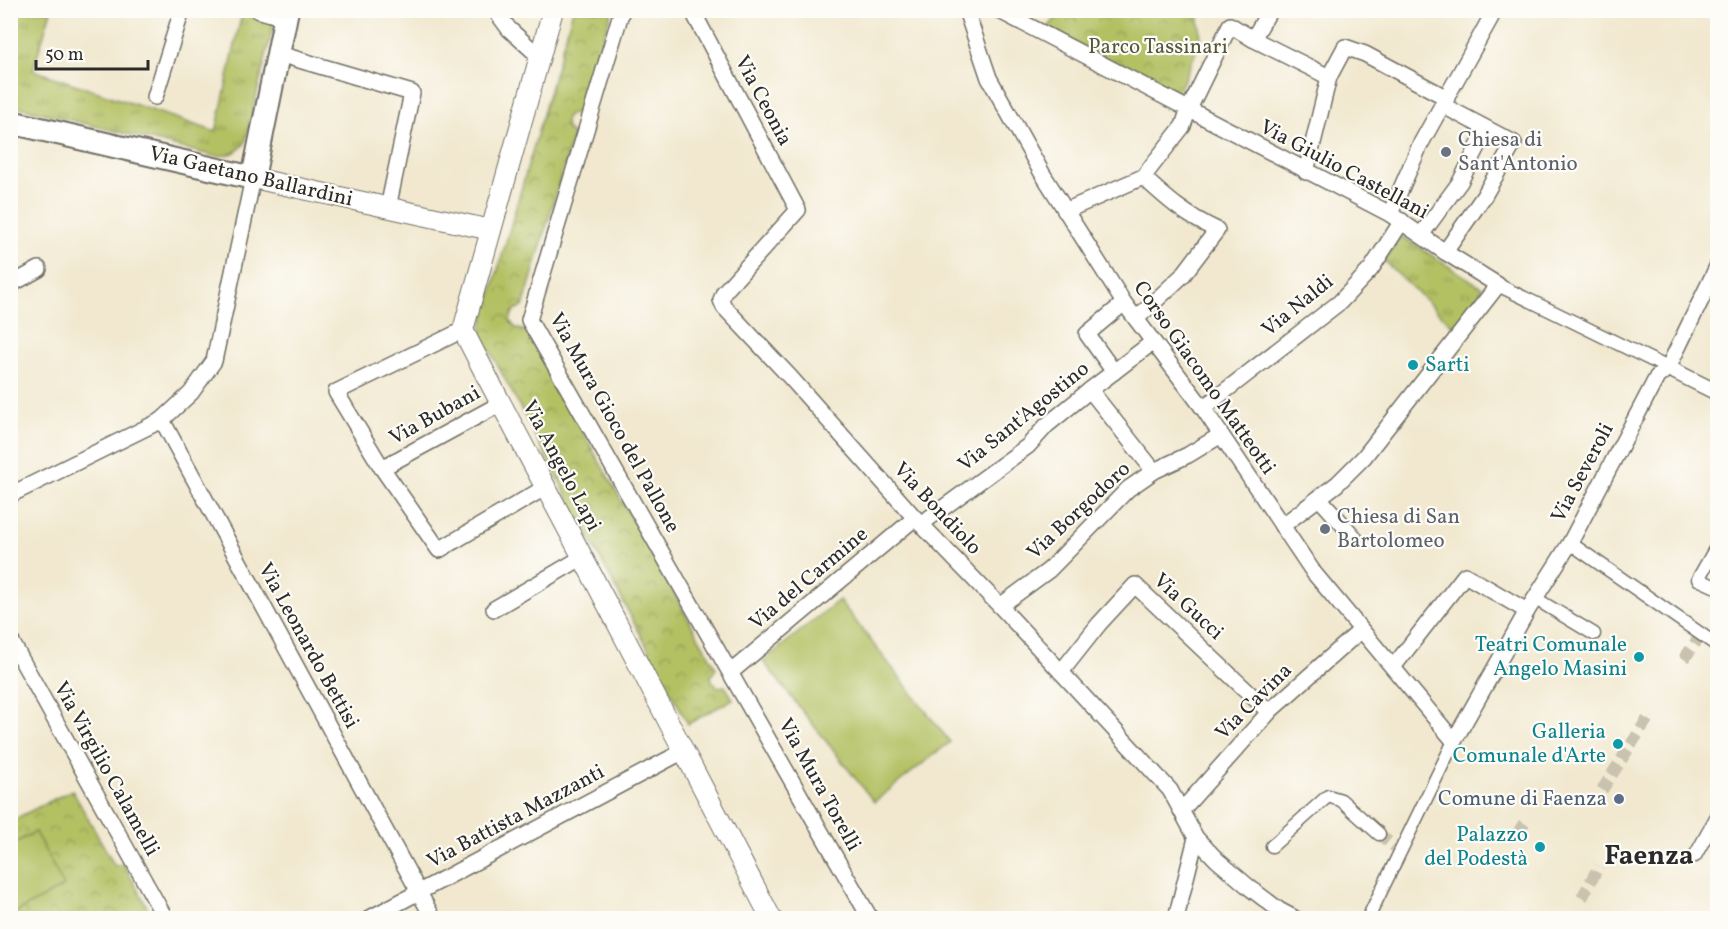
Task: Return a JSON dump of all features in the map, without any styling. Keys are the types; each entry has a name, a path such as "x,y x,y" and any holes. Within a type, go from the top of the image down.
{"main road":[{"path":"253,178 286,14"},
{"name":"Via Gaetano Ballardini","path":"10,122 253,178"}],"street":[{"path":"155,98 182,10"},
{"path":"257,10 286,14"},
{"path":"495,10 509,29 540,57"},
{"path":"382,468 336,392 463,330 553,10"},
{"name":"Via Mura Gioco del Pallone","path":"622,10 529,320 731,672"},
{"name":"Via Ceonia","path":"692,10 798,210"},
{"name":"Corso Giacomo Matteotti","path":"966,10 989,78 1065,211 1124,303 1203,408 1314,573 1455,741"},
{"name":"Via Giulio Castellani","path":"998,10 1396,218 1498,285 1668,368"},
{"path":"1253,39 1270,10"},
{"name":"Via Naldi","path":"1203,408 1340,302 1371,268 1396,218 1420,145 1495,10"},
{"path":"1065,211 1143,177 1183,126 1230,24 1253,39 1329,77"},
{"path":"1306,172 1329,77 1345,47 1365,54 1481,126 1514,143 1484,196 1445,252"},
{"path":"279,54 412,93 388,208"},
{"path":"1421,235 1460,182 1481,126"},
{"path":"1136,319 1183,275 1217,230 1191,218 1174,206 1143,177"},
{"path":"10,495 162,420 191,393 214,361 253,178"},
{"name":"Via Gaetano Ballardini","path":"253,178 491,230"},
{"name":"Via Bondiolo","path":"798,210 724,291 721,300 724,307 790,377 918,521 1170,789 1196,838 1217,860 1250,888 1279,910 1294,918"},
{"name":"Via Severoli","path":"1455,741 1570,543 1657,377 1668,368 1718,265"},
{"path":"10,285 39,269"},
{"path":"1282,526 1337,484 1364,457 1498,285"},
{"path":"1114,372 1087,334 1124,303"},
{"name":"Via Angelo Lapi","path":"463,330 500,404 583,557 682,753 771,918"},
{"name":"Via Sant'Agostino","path":"918,521 1028,446 1047,425 1154,342"},
{"path":"1668,368 1718,393"},
{"path":"1090,390 1154,471"},
{"name":"Via Bubani","path":"500,404 382,468 439,550 546,487"},
{"name":"Via Leonardo Bettisi","path":"162,420 433,918"},
{"name":"Via Borgodoro","path":"1000,606 1049,570 1128,489 1154,471 1188,455 1221,435"},
{"path":"1319,498 1354,537"},
{"name":"Via del Carmine","path":"731,672 918,521"},
{"path":"1570,543 1718,646"},
{"path":"1718,544 1698,579 1718,588"},
{"path":"494,609 583,557"},
{"path":"1394,666 1465,575 1594,634"},
{"name":"Via Gucci","path":"1061,672 1099,624 1136,585 1269,712"},
{"name":"Via Cavina","path":"1182,810 1269,712 1361,630"},
{"name":"Via Virgilio Calamelli","path":"10,639 165,918"},
{"name":"Via Mura Torelli","path":"731,672 870,918"},
{"path":"1368,918 1398,850 1455,741"},
{"name":"Via Battista Mazzanti","path":"370,918 682,753"},
{"path":"1272,846 1328,796 1341,800 1379,834"},
{"path":"1695,856 1718,814"},
{"path":"1176,918 1196,838"}],"green space":[{"path":"573,10 612,11 579,112 569,114 565,121 566,128 573,135 523,307 514,311 510,321 516,328 525,330 716,668 711,676 712,681 718,687 725,686 733,699 688,724 480,332"},
{"path":"11,11 51,11 33,70 216,132 242,13 274,23 245,143 232,154 214,156 11,105"},
{"name":"Parco Tassinari","path":"1062,11 1198,11 1201,40 1176,98 1045,31"},
{"path":"1401,236 1483,288 1455,328 1384,261"},
{"path":"839,600 950,742 874,802 763,661"},
{"path":"72,790 115,866 124,864 153,918 11,918 11,821"},
{"path":"35,832 64,886 11,915 11,845"}],"tunnel":[{"path":"1684,659 1701,635"},
{"path":"1602,790 1650,715"},
{"path":"1518,833 1524,823"},
{"path":"1379,834 1395,847"},
{"path":"1582,898 1599,866"}],"place":[{"name":"Chiesa di Sant'Antonio","path":"1446,152"},
{"name":"Sarti","path":"1413,365"},
{"name":"Chiesa di San Bartolomeo","path":"1325,529"},
{"name":"Teatri Comunale Angelo Masini","path":"1639,657"},
{"name":"Galleria Comunale d'Arte","path":"1618,744"},
{"name":"Comune di Faenza","path":"1619,799"},
{"name":"Palazzo del Podestà","path":"1540,847"}],"district":[{"name":"Faenza","path":"1649,857"}]}
